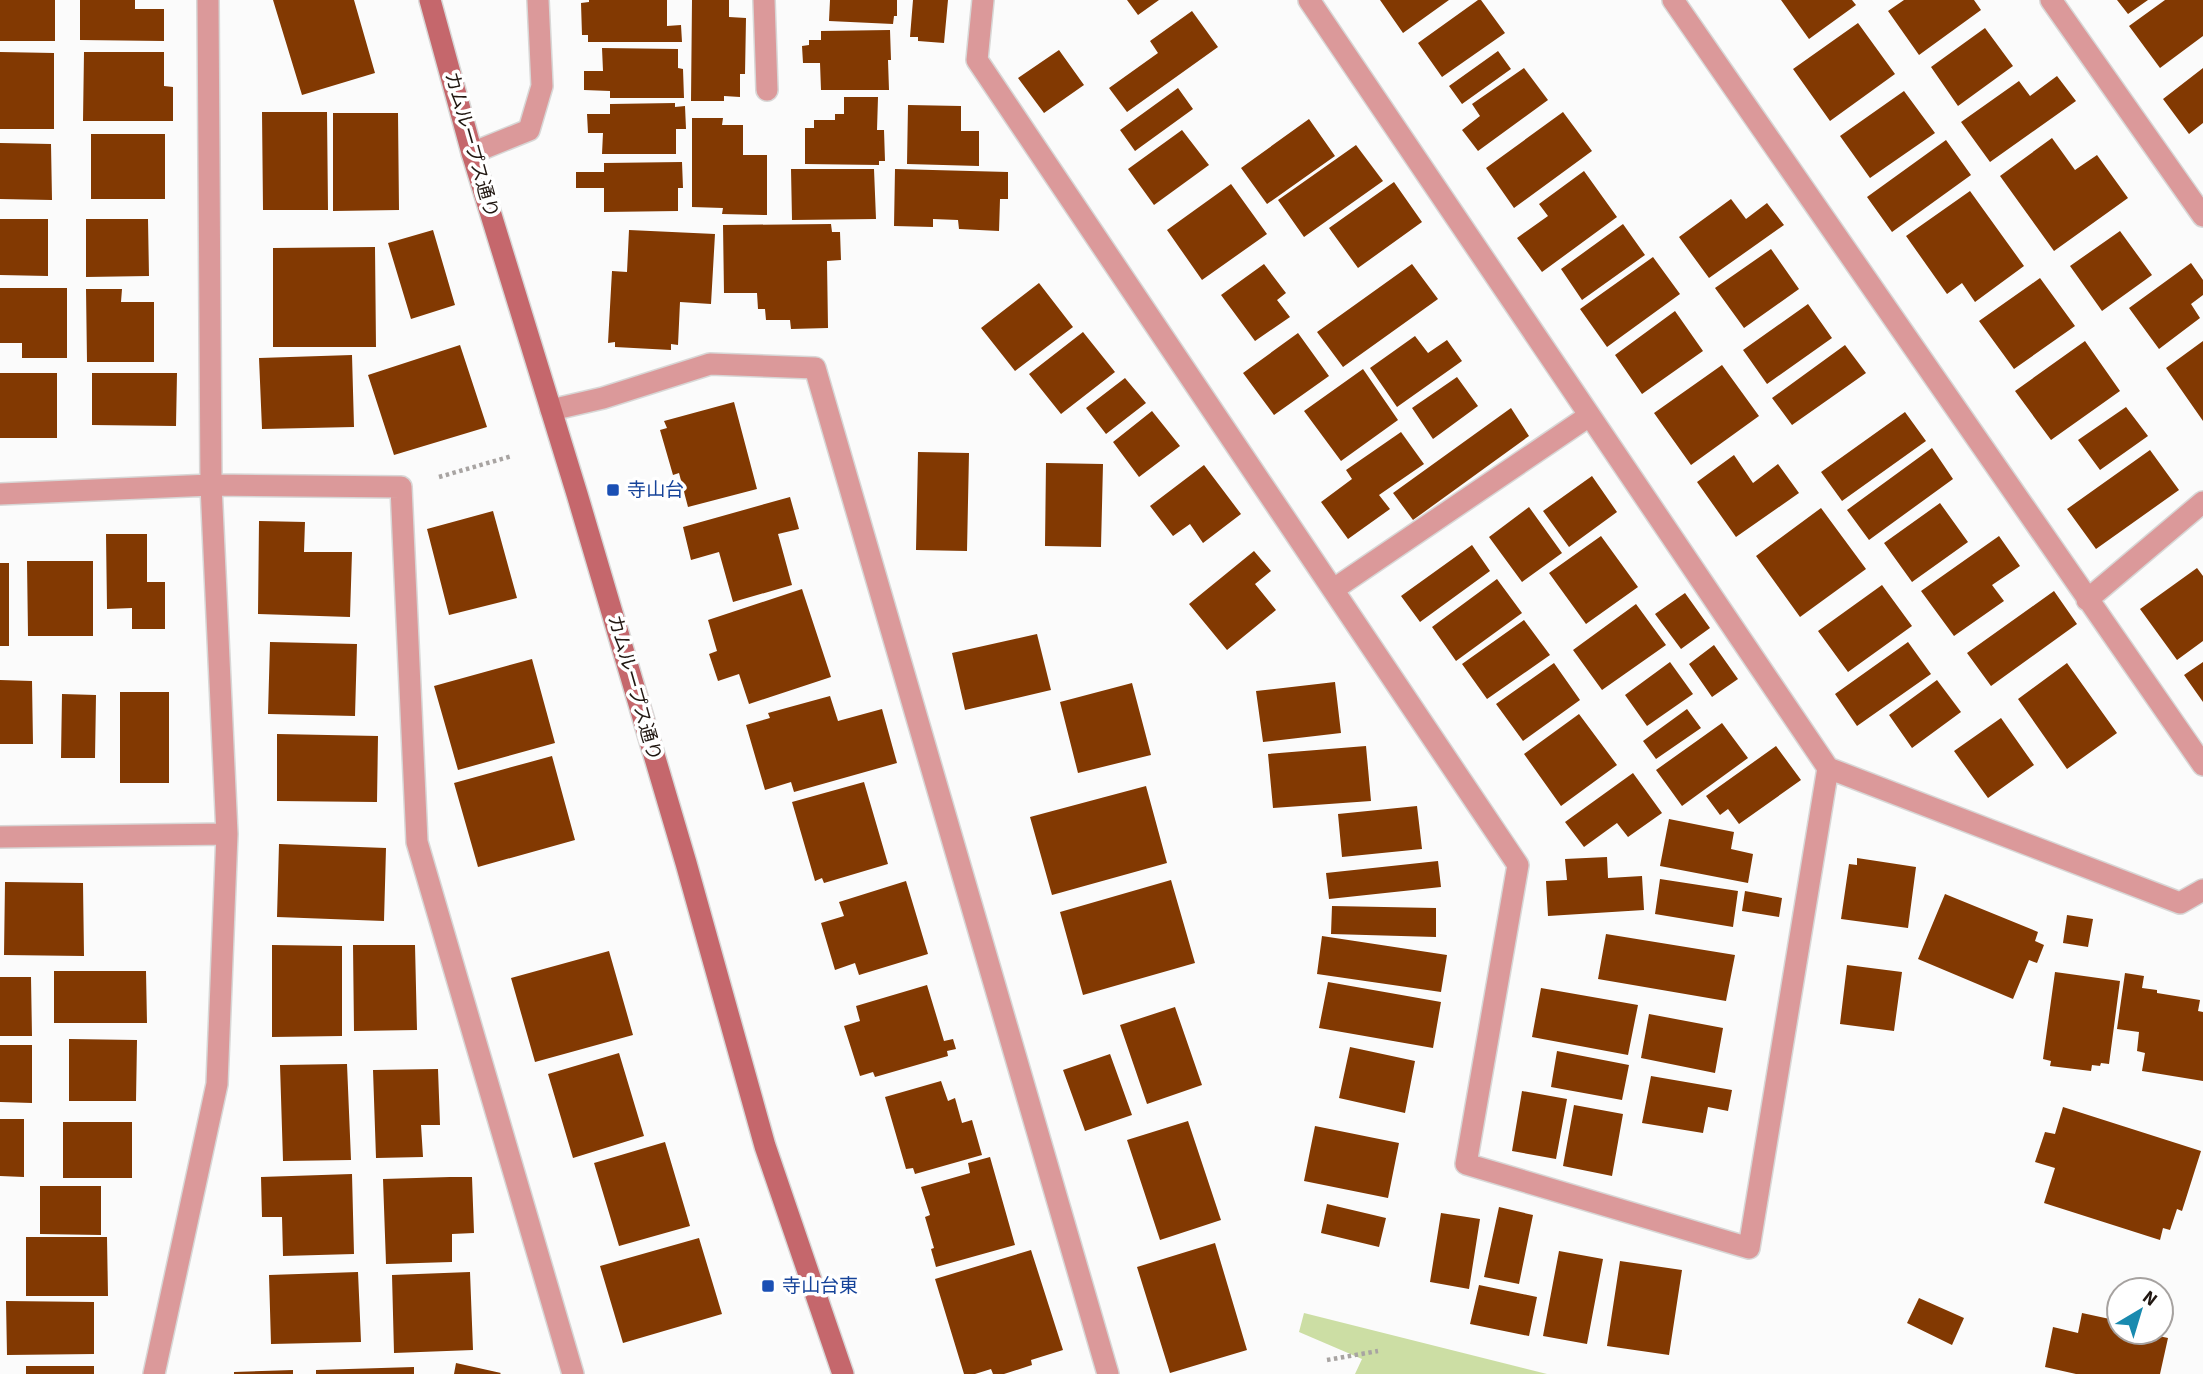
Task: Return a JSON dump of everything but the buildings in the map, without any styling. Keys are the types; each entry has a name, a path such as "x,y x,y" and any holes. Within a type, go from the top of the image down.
{"street":[{"path":"154,1374 217,1084 227,834 211,485 208,0"},
{"name":"カムループス通り","path":"430,0 472,153 685,863 765,1146 843,1374"},
{"path":"472,153 530,130 542,86 538,0"},
{"path":"764,0 767,90"},
{"path":"983,0 977,60 1518,865 1465,1164 1749,1248 1828,768"},
{"path":"1309,0 1828,768 2180,903 2203,890"},
{"path":"1673,0 2203,765"},
{"path":"2051,0 2203,216"},
{"path":"551,410 603,398 710,364 815,369 1108,1374"},
{"path":"1334,589 1589,416"},
{"path":"0,494 211,485 401,487 417,842 573,1374"},
{"path":"2087,600 2203,502"},
{"path":"0,836 227,834"}],"path":[{"path":"401,487 512,456"},
{"path":"1327,1360 1378,1351"}],"green space":[{"path":"1304,1313 1547,1374 1355,1374 1362,1359 1299,1332"}],"place":[{"name":"寺山台","path":"613,490"},
{"name":"寺山台東","path":"768,1286"}]}
